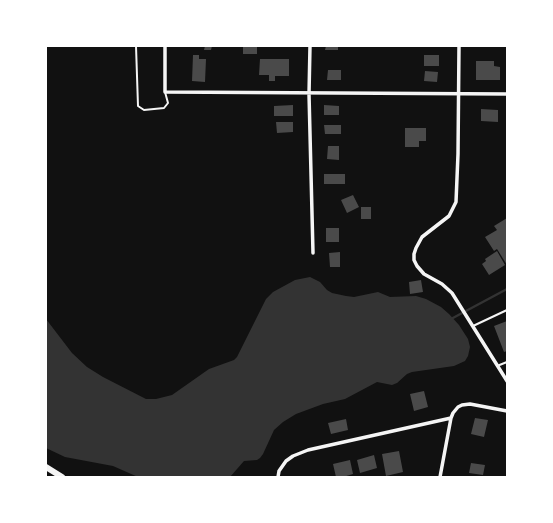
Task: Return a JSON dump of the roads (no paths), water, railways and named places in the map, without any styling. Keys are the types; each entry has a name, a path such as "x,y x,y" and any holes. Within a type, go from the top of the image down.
{"main road":[{"path":"46,467 62,477"}],"street":[{"path":"165,46 165,92 507,94"},
{"path":"310,46 309,94 313,253"},
{"path":"459,46 456,202 449,216 422,237 414,254 414,260 424,274 446,286 452,293 507,381"},
{"path":"440,477 451,418 458,407 466,404 507,412"},
{"path":"278,477 279,471 286,461 293,456 308,450 451,418"}],"lane":[{"path":"136,46 138,106 144,110 164,108 168,103 165,92"},
{"path":"473,326 507,310"},
{"path":"497,366 507,362"}],"waterway":[{"path":"451,319 507,289"}]}
